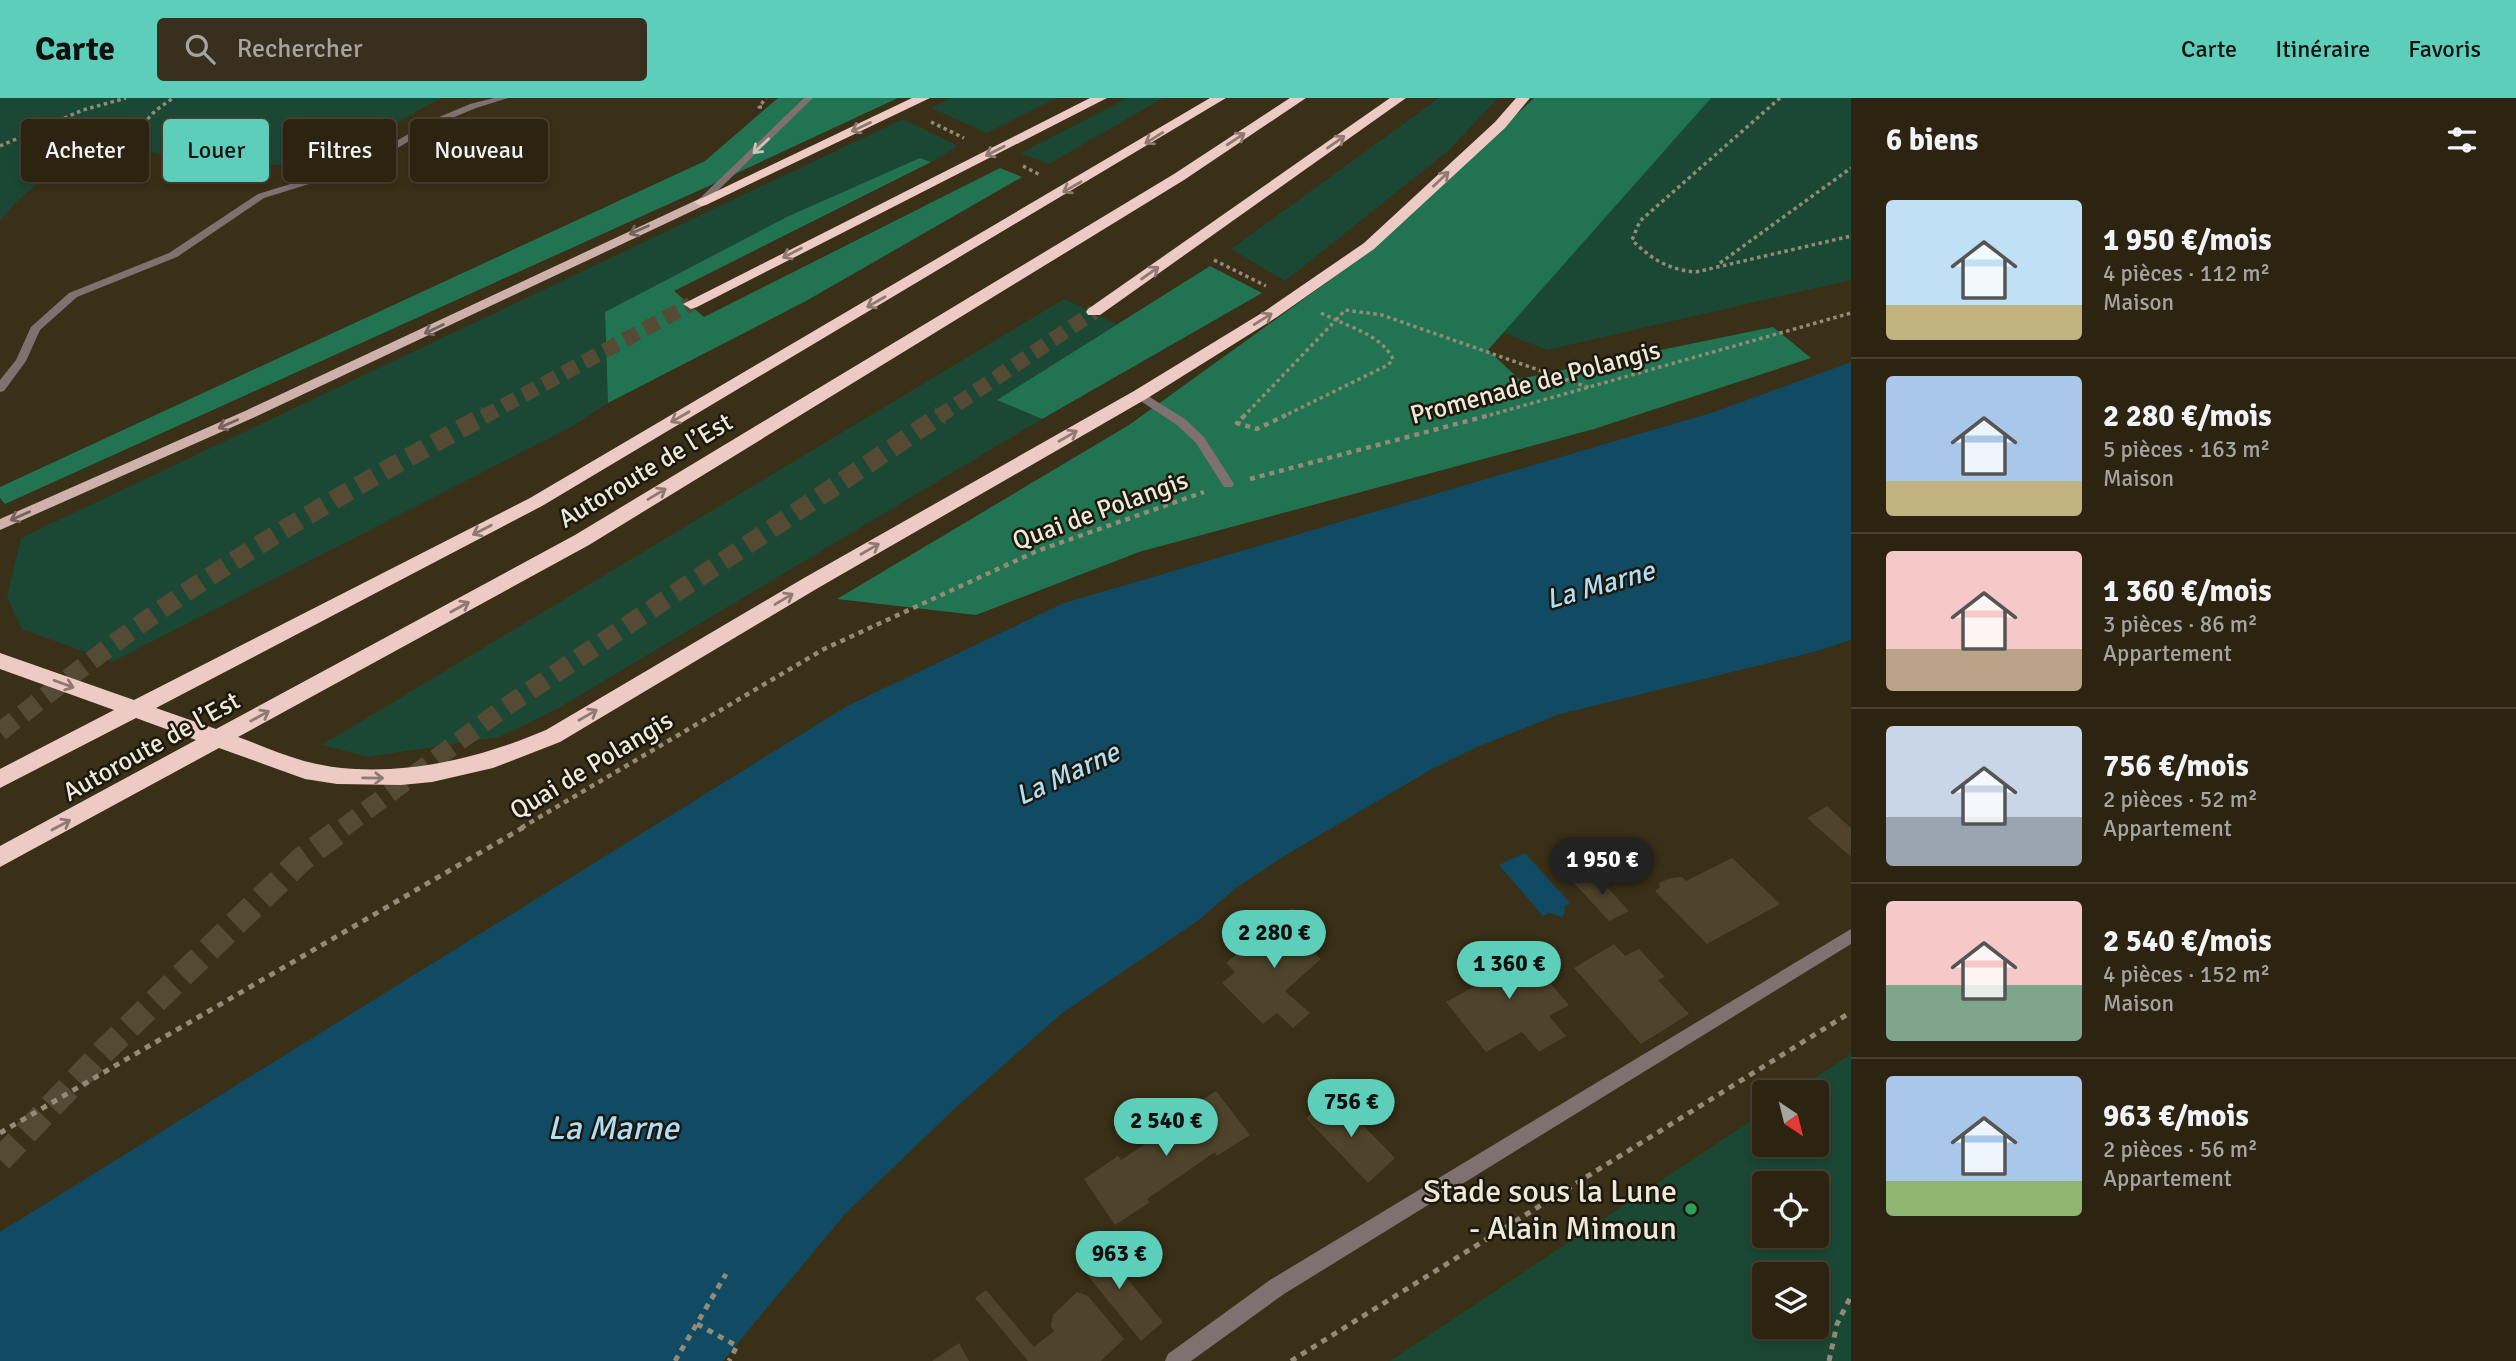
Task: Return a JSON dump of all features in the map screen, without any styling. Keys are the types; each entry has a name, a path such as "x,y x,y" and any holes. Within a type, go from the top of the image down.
{"highway":[{"path":"701,202 923,98"},
{"path":"691,304 1100,98"},
{"name":"Autoroute de l’Est","path":"0,779 536,502 1219,98"},
{"name":"Autoroute de l’Est","path":"0,857 582,540 1180,177 1299,98"},
{"path":"1094,312 1399,98"},
{"path":"0,661 305,771 355,778 424,776 463,769 525,749 598,710 823,576 1140,395 1271,314 1369,246 1500,125 1523,98"}],"main road":[{"path":"0,525 421,335 701,202"}],"street":[{"path":"0,388 21,361 35,329 74,295 173,255 261,196 332,174 381,154 435,121 503,98"},
{"path":"701,202 809,98"},
{"path":"1140,395 1181,422 1200,440 1228,484"},
{"path":"1175,1361 1277,1287 1851,936"}],"path":[{"path":"0,146 83,110 125,98"},
{"path":"148,119 173,98"},
{"path":"1780,98 1640,221 1632,240 1648,257 1675,271 1696,272 1716,265 1851,236"},
{"path":"1716,265 1851,168"},
{"path":"1382,343 1391,351 1393,359 1388,365 1257,429 1237,423 1346,310 1382,315 1590,388"},
{"name":"Promenade de Polangis","path":"1228,484 1590,388 1851,313"},
{"name":"Quai de Polangis","path":"0,1133 824,649 1037,551 1228,484"},
{"path":"1290,1361 1851,1012"},
{"path":"676,1361 726,1274"},
{"path":"1829,1361 1837,1324 1851,1296"},
{"path":"697,1324 737,1346 729,1361"}],"green space":[{"path":"0,98 442,98 396,123 396,119 283,119 283,164 279,165 269,165 269,119 163,119 163,154 149,152 149,119 21,119 21,182 40,182 0,221"},
{"path":"778,98 898,98 5,504 0,498 0,487 705,161"},
{"path":"952,98 1056,98 987,133 931,108"},
{"path":"1128,98 1163,98 1049,164 1021,153"},
{"path":"1439,98 1498,98 1448,151 1285,281 1231,249"},
{"path":"1534,98 1711,98 1488,350 1519,379 1773,327 1811,358 1594,429 1139,552 976,615 837,599 1129,425 1372,250"},
{"path":"1675,98 1851,98 1851,280 1547,350 1457,314"},
{"path":"903,119 958,146 931,162 920,158 605,312 608,403 573,426 112,662 22,629 7,597 21,538"},
{"path":"920,158 931,162 674,291 704,317 1000,168 1022,177 806,301 608,403 605,312 789,216"},
{"path":"1210,266 1262,293 1042,419 997,400"},
{"path":"1064,299 1117,324 998,400 1042,419 557,709 499,737 368,757 322,745"},
{"name":"Stade sous la Lune - Alain Mimoun","path":"1851,1054 1851,1361 1390,1361 1752,1120 1752,1157 1829,1157 1829,1080 1812,1080"}],"water":[{"name":"La Marne","path":"1851,362 1851,640 1810,653 1560,714 1477,747 1430,770 1286,855 1237,887 1200,919 1061,1014 953,1110 845,1214 723,1361 0,1361 0,1232 847,706 1064,603 1714,412"},
{"path":"1525,853 1570,903 1564,906 1562,917 1549,913 1543,916 1499,865"}],"building":[{"path":"1827,806 1851,828 1851,857 1807,818"},
{"path":"1732,858 1780,904 1707,944 1655,891 1660,888 1659,883 1682,877 1686,881"},
{"path":"1594,873 1629,911 1609,921 1574,883"},
{"path":"1292,908 1317,931 1303,943 1321,959 1285,991 1310,1013 1293,1028 1277,1013 1263,1024 1222,983 1235,972 1226,963"},
{"path":"1513,941 1569,1005 1549,1016 1566,1036 1539,1052 1522,1032 1486,1052 1446,1002 1481,983 1466,966"},
{"path":"1614,944 1625,956 1639,949 1665,977 1658,980 1689,1014 1641,1044 1574,968"},
{"path":"1216,1091 1250,1135 1217,1156 1215,1152 1147,1199 1150,1202 1115,1225 1084,1179 1118,1156 1121,1160 1188,1116 1185,1111"},
{"path":"1333,1095 1395,1158 1368,1183 1306,1118"},
{"path":"1096,1241 1163,1322 1141,1341 1075,1260"},
{"path":"986,1290 1034,1347 1054,1331 1051,1326 1053,1315 1077,1292 1088,1296 1124,1339 1101,1361 1028,1361 975,1298"},
{"path":"959,1343 969,1361 932,1361"}],"tunnel":[{"path":"483,417 691,304"},
{"path":"938,417 1094,312"},
{"path":"0,732 121,638 232,562 340,497 486,415"},
{"path":"343,828 501,710 941,415"},
{"path":"0,1160 103,1052 302,859 345,827"}],"place":[{"name":"Stade sous la Lune - Alain Mimoun","path":"1691,1209"}]}
